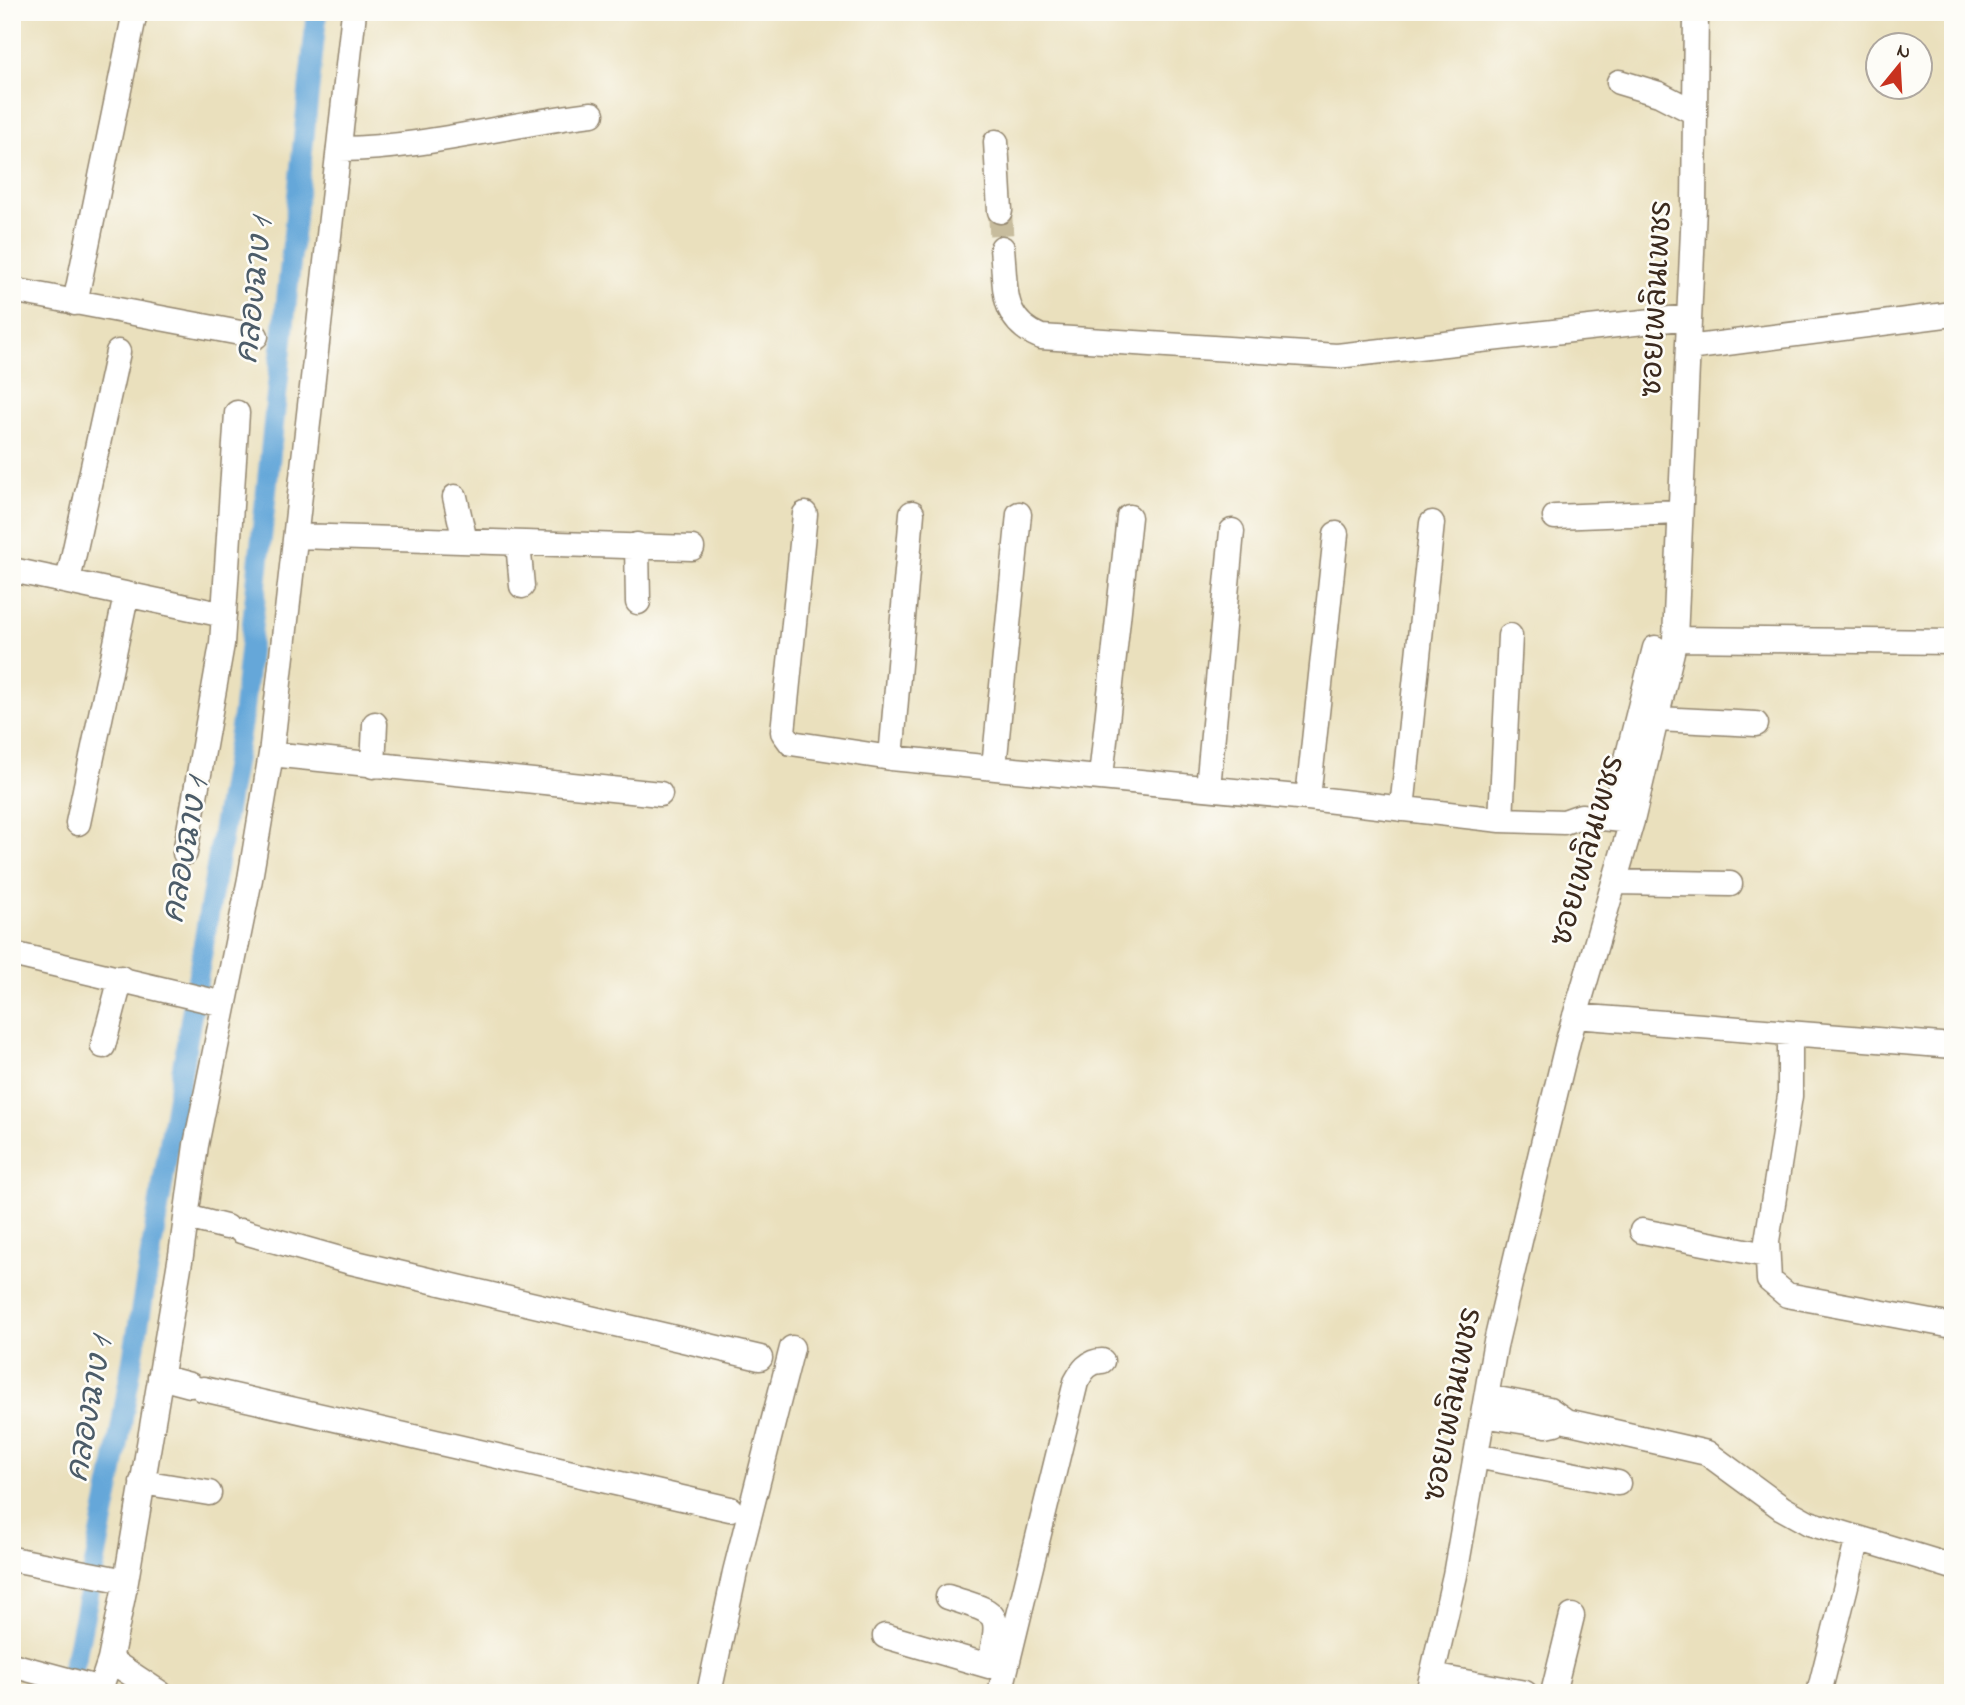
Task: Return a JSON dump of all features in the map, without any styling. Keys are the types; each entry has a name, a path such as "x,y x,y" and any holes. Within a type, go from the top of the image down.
{"street":[{"path":"75,303 135,12"},
{"path":"12,1665 97,1689 110,1660 121,1580 142,1482 187,1217 220,1003 271,754 354,12"},
{"name":"ซอยเพลินเพชร","path":"1430,1684 1498,1333 1575,1016 1615,882 1624,825 1658,719 1679,512 1688,348 1696,12"},
{"path":"1619,82 1659,94 1695,112"},
{"path":"340,149 422,143 536,121 592,114"},
{"path":"996,142 1000,211"},
{"path":"1002,248 1008,306 1016,323 1041,337 1336,356 1689,317"},
{"path":"12,290 256,336"},
{"path":"1688,348 1953,314"},
{"path":"68,581 118,352"},
{"path":"185,853 202,765 224,615 237,413"},
{"path":"455,497 465,541"},
{"path":"1555,517 1679,512"},
{"path":"891,758 912,513"},
{"path":"805,514 793,618 785,738 791,743 891,758 1308,798 1501,820 1564,822 1578,831 1624,825 1665,644 1953,642"},
{"path":"994,767 1019,514"},
{"path":"1101,777 1129,517"},
{"path":"1402,809 1432,523"},
{"path":"1208,788 1232,531"},
{"path":"1308,798 1336,534"},
{"path":"297,536 692,548"},
{"path":"518,543 522,586"},
{"path":"637,545 638,602"},
{"path":"12,570 224,615"},
{"path":"78,823 126,596"},
{"path":"1501,820 1510,636"},
{"path":"1658,719 1756,724"},
{"path":"373,766 375,724"},
{"path":"271,754 660,794"},
{"path":"1615,882 1730,884"},
{"path":"12,954 220,1003"},
{"path":"103,1046 121,978"},
{"path":"1575,1016 1953,1046"},
{"path":"1790,1034 1790,1096 1766,1255 1769,1280 1787,1295 1953,1326"},
{"path":"187,1217 347,1261 760,1358"},
{"path":"1642,1231 1766,1255"},
{"path":"709,1693 735,1572 792,1348"},
{"path":"986,1692 1076,1382 1084,1368 1095,1361 1102,1362"},
{"path":"160,1377 730,1509"},
{"path":"1485,1406 1549,1409 1566,1421 1707,1453 1794,1515 1953,1567"},
{"path":"1476,1456 1618,1482"},
{"path":"142,1482 209,1493"},
{"path":"1819,1693 1858,1538"},
{"path":"12,1559 121,1580"},
{"path":"947,1597 988,1611 996,1618 998,1630 986,1692"},
{"path":"1553,1693 1572,1616"},
{"path":"885,1636 989,1666"},
{"path":"110,1660 160,1693"},
{"path":"1430,1684 1525,1693"}],"waterway":[{"name":"คลองฉาง 1","path":"65,1693 77,1652 114,1468 243,713 317,12"}],"tunnel":[{"path":"1000,211 1002,248"}]}
